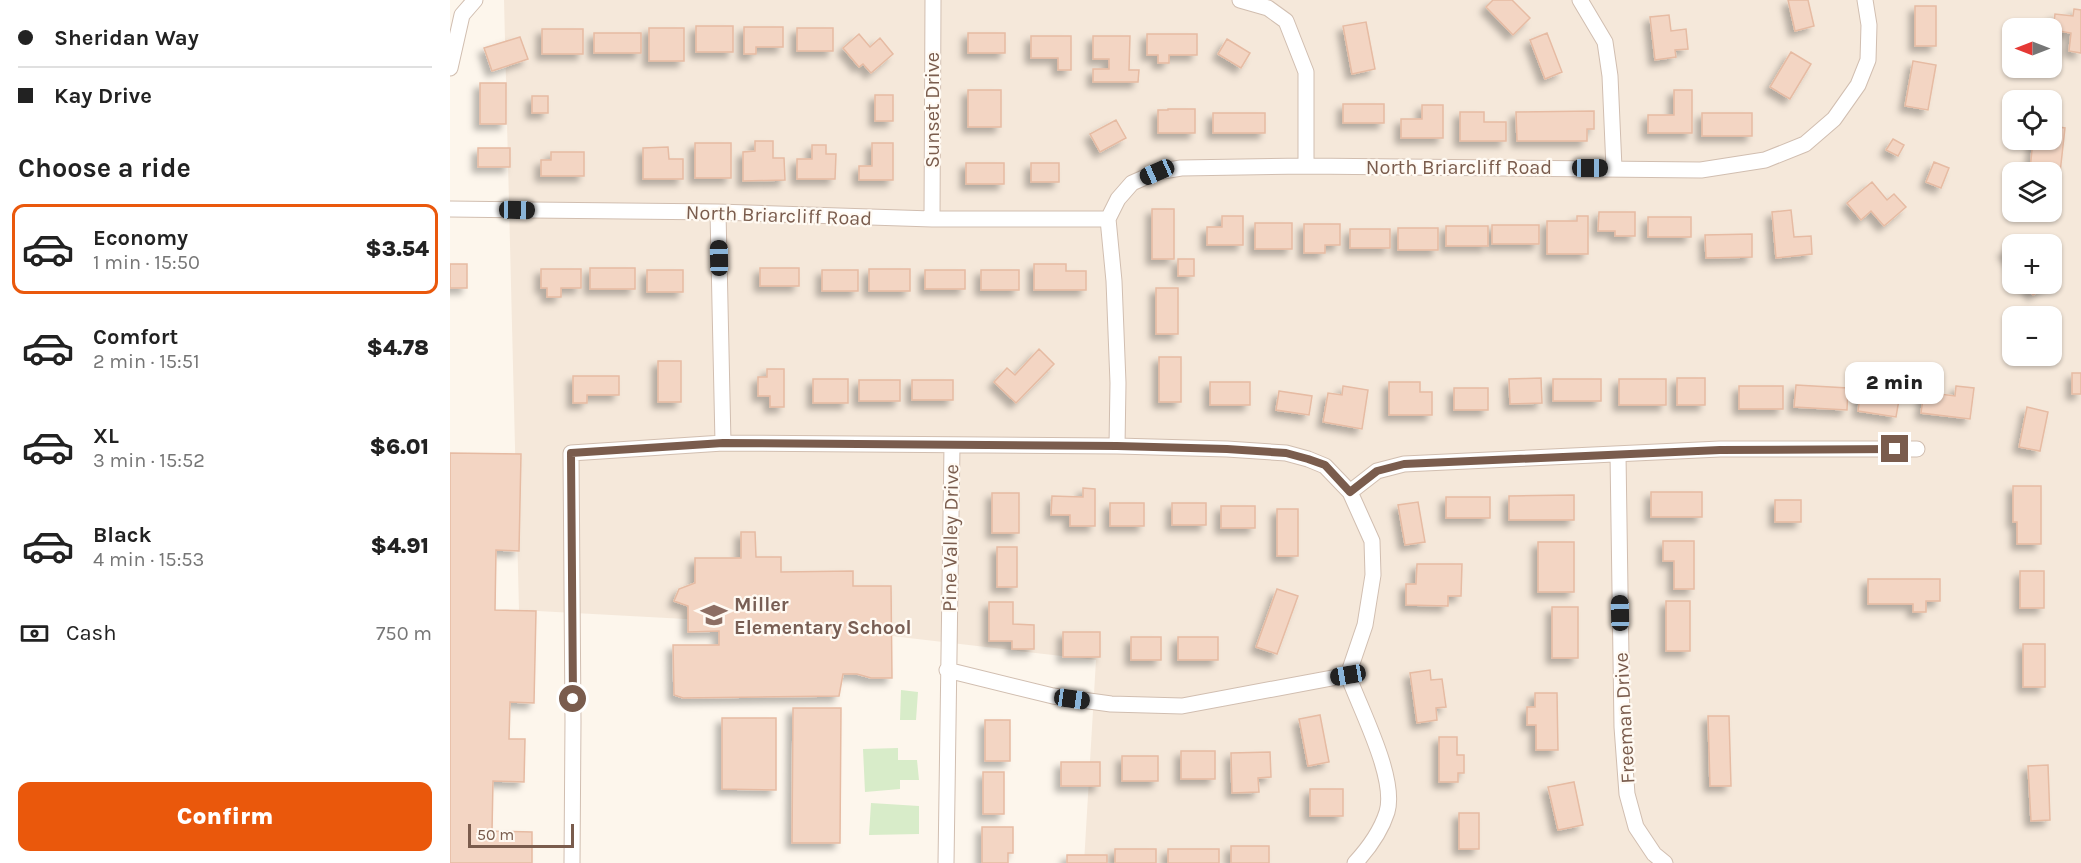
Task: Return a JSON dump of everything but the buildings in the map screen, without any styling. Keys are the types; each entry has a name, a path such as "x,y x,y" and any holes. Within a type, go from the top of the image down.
{"street":[{"path":"450,69 462,15 475,0"},
{"name":"Sunset Drive","path":"932,219 933,0"},
{"path":"1240,0 1268,8 1286,21 1306,72 1306,166"},
{"path":"1580,0 1605,42 1610,76 1614,168"},
{"name":"North Briarcliff Road","path":"450,208 718,212 932,219 1108,219 1118,199 1132,183 1157,172 1181,168 1306,166 1701,170 1765,160 1805,144 1834,119 1858,85 1868,60 1869,25 1865,0"},
{"path":"450,196 450,208"},
{"path":"718,212 723,443"},
{"path":"1108,219 1114,281 1118,383 1117,446"},
{"path":"572,863 571,453 723,443 952,446"},
{"name":"Pine Valley Drive","path":"946,863 952,446 1227,449 1286,453 1325,465 1350,492 1372,541 1373,575 1365,625 1348,675"},
{"path":"1350,492 1377,471 1404,464 1720,450 1917,449"},
{"name":"Freeman Drive","path":"1618,454 1622,728 1627,794 1636,827 1654,854 1665,863"},
{"path":"947,670 1053,696 1111,704 1182,706 1348,675 1388,777 1388,811 1370,847 1355,863"}],"shaded area":[{"path":"504,0 2081,0 2081,863 1084,863 1096,660 797,625 519,610"}],"green space":[{"path":"901,690 918,692 916,720 900,720"},
{"path":"898,748 898,760 917,760 919,780 900,780 900,789 865,792 863,749"},
{"path":"871,803 919,806 919,834 869,835"}],"place":[{"name":"Miller Elementary School","path":"714,615"}],"route":[{"path":"573,699 571,453 723,443 1227,449 1286,453 1308,459 1325,465 1350,492 1377,471 1404,464 1720,450 1895,449"}]}
